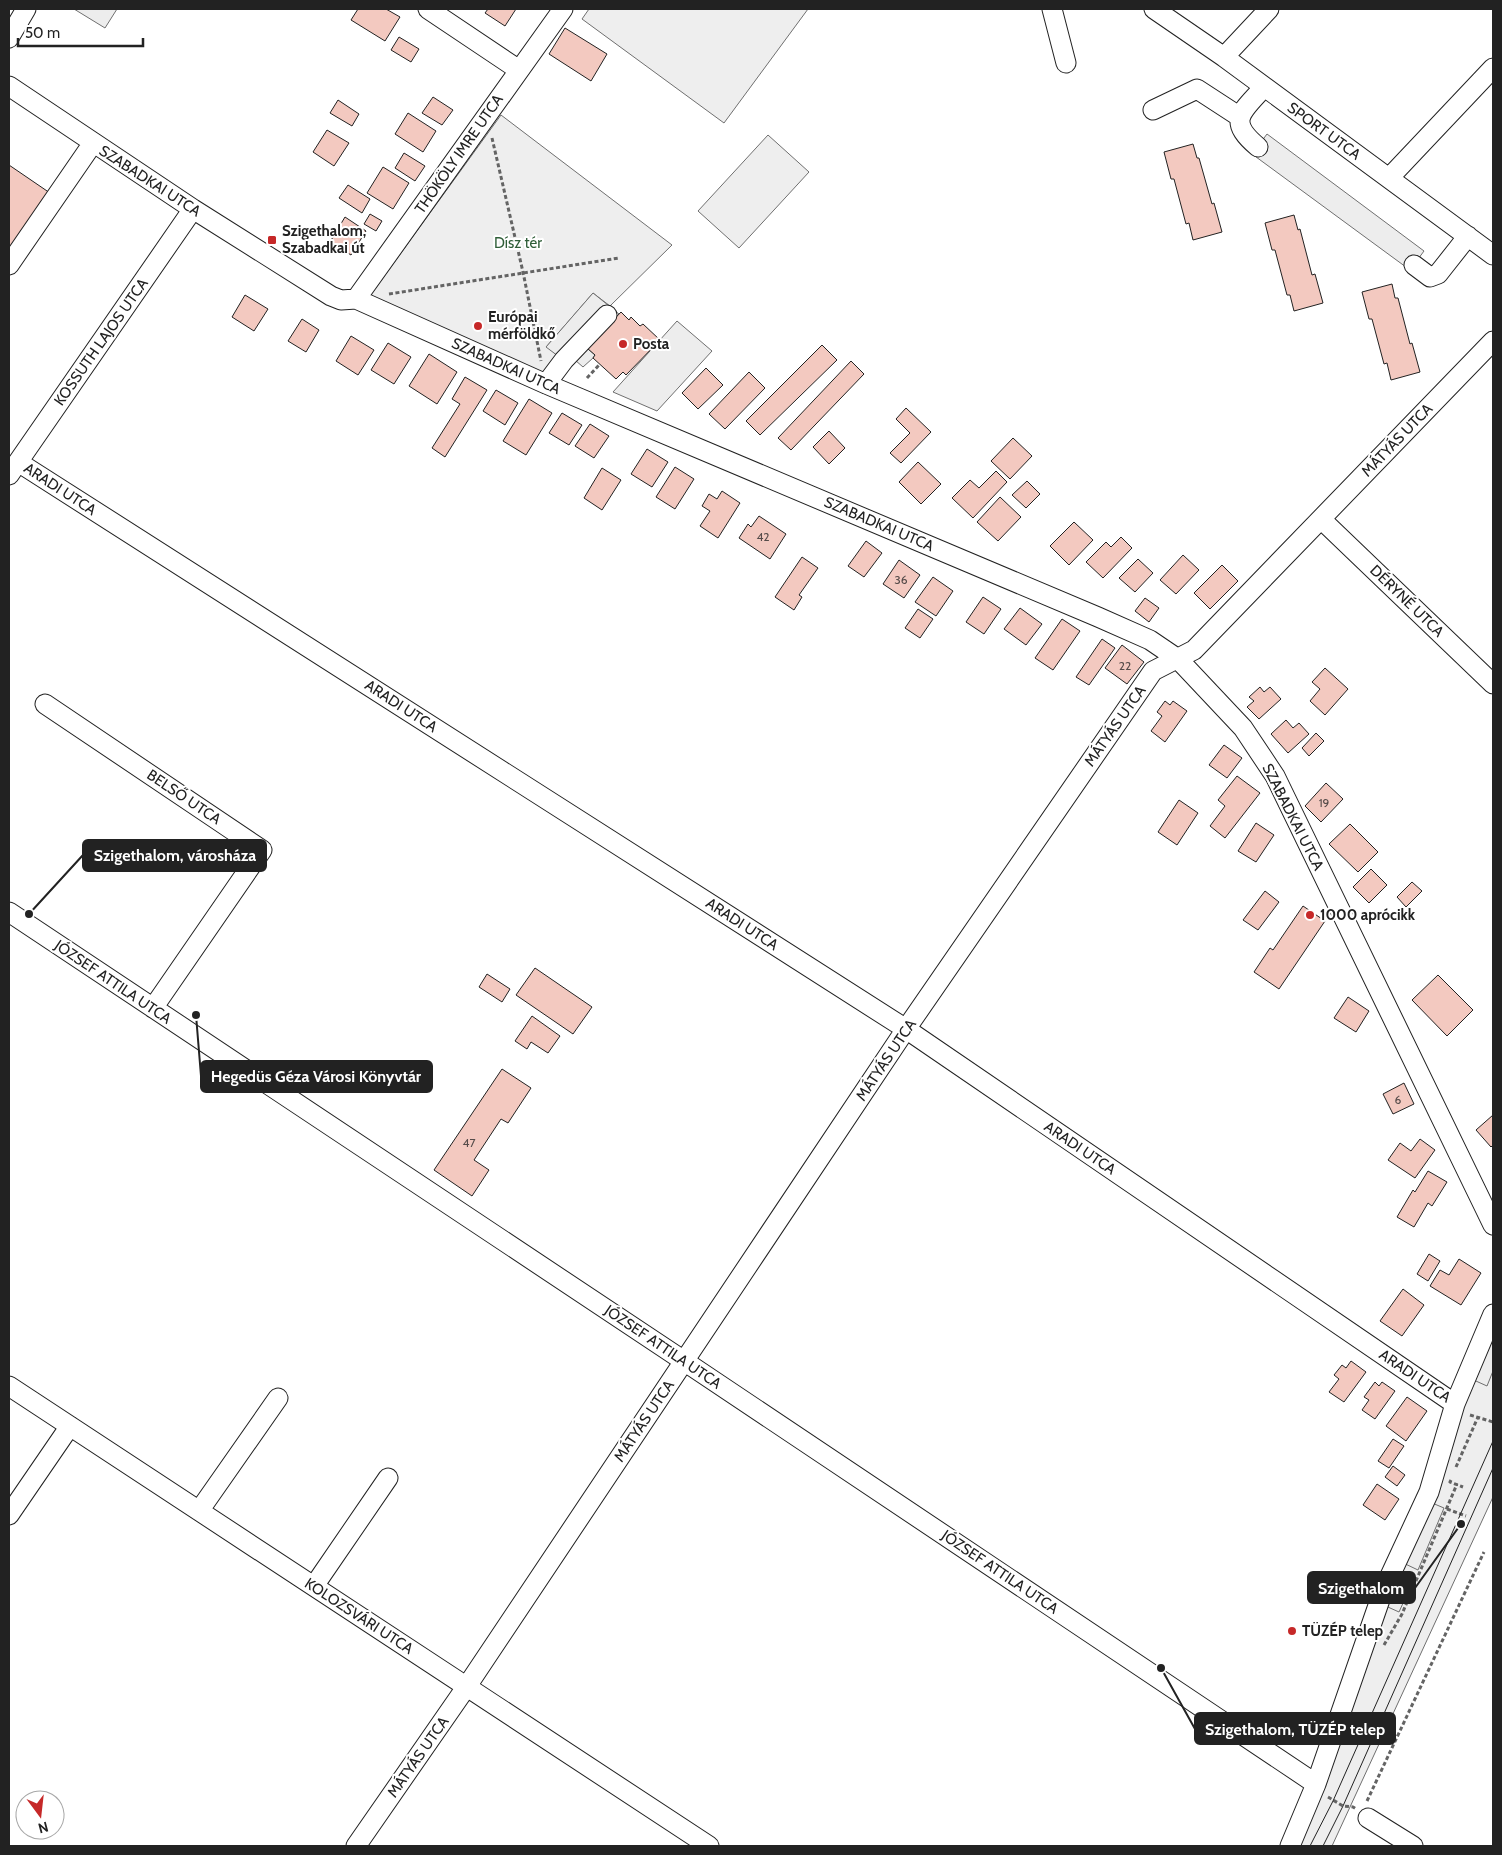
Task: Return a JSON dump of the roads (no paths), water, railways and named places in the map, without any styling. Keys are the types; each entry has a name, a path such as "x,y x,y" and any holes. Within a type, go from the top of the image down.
{"street":[{"path":"9,38 26,9"},
{"path":"428,9 519,70"},
{"name":"THÖKÖLY IMRE UTCA","path":"356,299 563,9"},
{"path":"1052,9 1066,63"},
{"name":"SPORT UTCA","path":"1154,9 1224,57 1493,255"},
{"path":"1224,57 1269,9"},
{"path":"1389,178 1493,68"},
{"name":"SZABADKAI UTCA","path":"9,86 193,209 331,296 341,300 356,299 546,384 1098,617 1150,640 1178,659 1242,728 1274,776 1493,1226"},
{"path":"1258,147 1245,136 1239,123 1241,112 1264,87"},
{"path":"1153,110 1197,89 1240,117"},
{"path":"9,265 93,143"},
{"name":"KOSSUTH LAJOS UTCA","path":"13,469 193,209"},
{"path":"1414,265 1430,277 1438,274 1468,236"},
{"path":"546,384 564,360 607,315"},
{"name":"MÁTYÁS UTCA","path":"356,1846 467,1686 906,1029 1153,671 1194,650 1493,341"},
{"name":"ARADI UTCA","path":"13,469 906,1029 1462,1409"},
{"name":"DÉRYNÉ UTCA","path":"1321,519 1492,681"},
{"name":"BELSŐ UTCA","path":"45,704 262,850 153,1008"},
{"name":"JÓZSEF ATTILA UTCA","path":"9,912 1316,1784"},
{"path":"1290,1846 1316,1784 1383,1591 1429,1492 1462,1409 1493,1314"},
{"name":"KOLOZSVÁRI UTCA","path":"9,1386 709,1846"},
{"path":"199,1510 278,1398"},
{"path":"9,1516 70,1426"},
{"path":"314,1586 388,1478"},
{"path":"1365,1816 1413,1846"}],"tram line":[{"path":"1310,1846 1333,1801 1493,1441"},
{"path":"1323,1846 1343,1806 1493,1468"}],"place":[{"name":"Szigethalom, Szabadkai út","path":"272,240"},
{"name":"Európai mérföldkő","path":"478,326"},
{"name":"Posta","path":"623,344"},
{"name":"Szigethalom, városháza","path":"29,914"},
{"name":"1000 aprócikk","path":"1310,915"},
{"name":"Hegedüs Géza Városi Könyvtár","path":"196,1015"},
{"name":"Szigethalom","path":"1461,1524"},
{"name":"TÜZÉP telep","path":"1292,1631"},
{"name":"Szigethalom, TÜZÉP telep","path":"1161,1668"}],"park label":[{"name":"Dísz tér","path":"518,243"}]}
